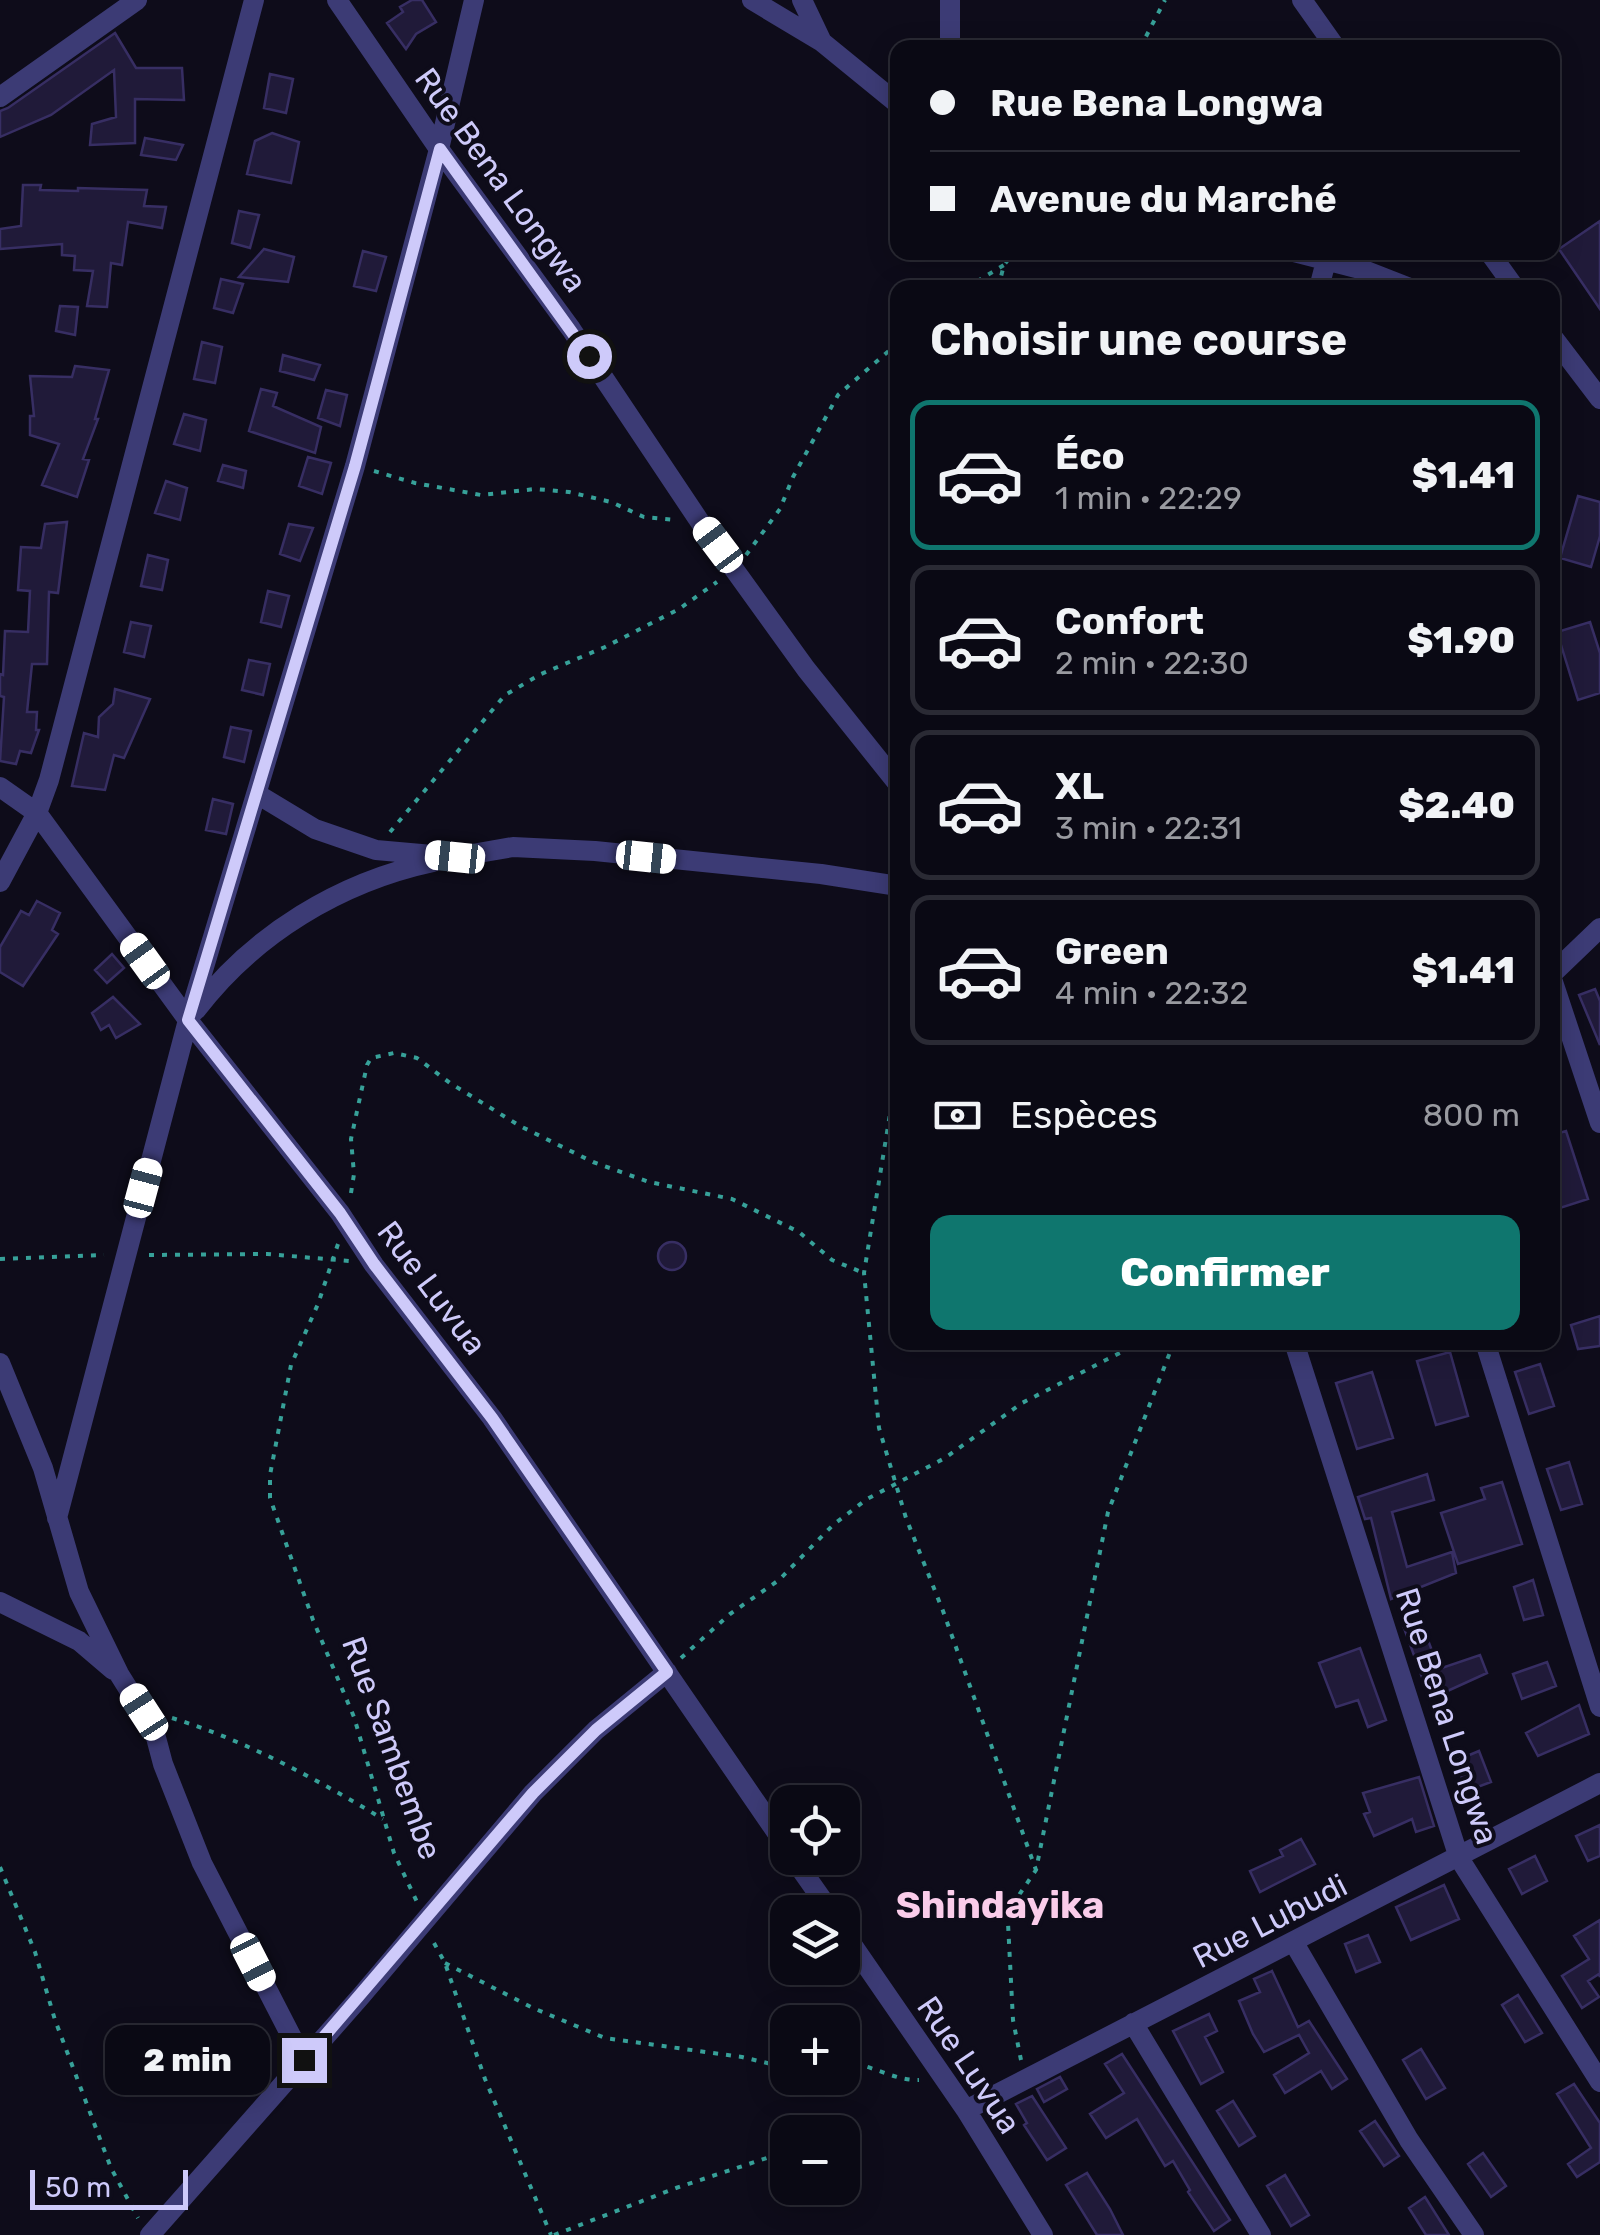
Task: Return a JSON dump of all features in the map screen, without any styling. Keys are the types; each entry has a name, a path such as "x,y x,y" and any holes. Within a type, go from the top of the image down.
{"street":[{"path":"0,97 136,0"},
{"path":"0,882 8,850 38,814 254,0"},
{"name":"Rue Bena Longwa","path":"337,0 571,328 700,522 806,669 890,774"},
{"path":"57,1518 188,1020 355,466 440,149 474,0"},
{"path":"752,0 822,42 890,97"},
{"path":"802,0 822,42"},
{"path":"950,0 950,40"},
{"path":"1302,0 1330,40"},
{"path":"1322,260 1390,280"},
{"path":"1322,280 1326,261"},
{"path":"1560,346 1600,399"},
{"name":"Rue Luvua","path":"0,787 38,814 188,1020 340,1213 374,1264 492,1418 770,1823"},
{"path":"257,794 315,829 376,850 455,857"},
{"path":"188,1020 238,960 314,908 360,882 455,857 513,847 577,850 821,874 890,885"},
{"path":"1560,968 1600,928"},
{"path":"1560,1000 1600,1122"},
{"name":"Rue Bena Longwa","path":"1297,1350 1459,1858 1600,2082"},
{"path":"1488,1350 1600,1707"},
{"path":"0,1364 43,1468 78,1592 118,1674 154,1730 202,1863 304,2060"},
{"path":"0,1602 79,1641 118,1674"},
{"path":"144,2227 304,2060 574,1750 667,1672"},
{"name":"Rue Lubudi","path":"966,2110 1600,1783"},
{"path":"1294,1943 1409,2140 1474,2235"},
{"name":"Rue Luvua","path":"860,1956 966,2110 1043,2235"},
{"path":"1133,2023 1261,2235"}],"path":[{"path":"1144,40 1165,0"},
{"path":"979,280 1008,260"},
{"path":"1000,280 1004,265"},
{"path":"376,850 505,696 678,608 736,568 780,508 838,395 890,349"},
{"path":"355,466 415,484 481,496 535,489 570,492 611,502 644,517 700,522"},
{"name":"Rue Sambembe","path":"552,2235 485,2079 446,1963 394,1854 354,1717 313,1620 274,1513 269,1487 291,1365 334,1259 340,1213 353,1186 351,1139 367,1065 371,1058 394,1052 417,1058 520,1126 593,1162 649,1182 732,1199 799,1232 832,1260 864,1273"},
{"path":"890,1114 864,1273 879,1428 894,1484 1036,1870"},
{"path":"0,1259 60,1254 218,1253 374,1264"},
{"path":"667,1672 730,1614 778,1580 833,1525 867,1499 945,1458 1022,1403 1126,1350"},
{"path":"1025,2078 1013,2020 1008,1923 1015,1901 1036,1870 1108,1512 1171,1350"},
{"path":"161,1714 214,1730 315,1778 384,1820"},
{"path":"0,1867 35,1952 54,2020 111,2168 144,2227"},
{"path":"446,1963 533,2008 605,2038 770,2064"},
{"path":"860,2063 902,2080 945,2080"},
{"path":"552,2235 770,2156"}],"building":[{"path":"412,0 422,0 436,22 416,34 406,49 387,23"},
{"path":"115,33 136,68 182,68 184,100 135,99 135,143 90,145 92,124 116,117 114,70 51,115 0,137 0,111"},
{"path":"270,74 293,79 286,113 264,108"},
{"path":"272,133 299,142 291,183 247,174 255,141"},
{"path":"145,138 183,145 176,160 141,155"},
{"path":"23,185 41,185 40,190 147,190 144,206 166,207 162,228 128,222 122,265 111,263 107,307 87,306 93,271 74,270 75,256 62,255 62,244 0,249 0,229 21,226"},
{"path":"239,211 259,215 250,248 232,243"},
{"path":"1600,221 1600,309 1560,250"},
{"path":"264,249 294,257 288,282 239,277"},
{"path":"363,251 386,257 376,291 354,286"},
{"path":"221,279 243,284 233,313 214,308"},
{"path":"60,306 78,307 75,335 56,331"},
{"path":"202,342 222,347 215,383 194,379"},
{"path":"283,355 320,365 314,380 280,371"},
{"path":"75,366 109,370 98,419 83,459 89,460 77,497 42,485 59,444 30,435 30,416 34,416 30,376 72,377"},
{"path":"261,389 277,393 273,406 321,427 315,453 249,431"},
{"path":"326,390 347,395 340,426 318,418"},
{"path":"184,414 206,420 200,451 174,444"},
{"path":"308,457 331,463 322,494 299,486"},
{"path":"223,465 246,471 243,488 218,481"},
{"path":"166,481 187,488 180,520 155,513"},
{"path":"1578,496 1600,502 1600,536 1591,567 1560,558"},
{"path":"67,522 58,593 49,592 47,664 32,664 27,712 37,712 39,730 31,753 20,751 16,764 0,761 4,697 0,696 0,674 3,675 5,631 28,632 30,591 18,590 21,547 41,548 45,524"},
{"path":"289,524 313,528 300,561 280,554"},
{"path":"148,555 168,560 162,590 141,586"},
{"path":"268,591 289,596 281,627 261,622"},
{"path":"131,622 151,626 144,657 124,652"},
{"path":"1590,622 1600,653 1600,693 1578,700 1560,631"},
{"path":"249,660 270,664 263,695 242,690"},
{"path":"115,689 150,699 124,758 114,755 105,790 72,786 84,733 98,737 99,717 113,704"},
{"path":"231,727 251,731 244,762 224,757"},
{"path":"213,799 233,804 226,834 206,830"},
{"path":"37,901 60,913 52,930 58,934 23,986 0,972 0,947 21,911 29,915"},
{"path":"112,954 124,968 107,983 95,970"},
{"path":"1595,989 1600,1001 1600,1045 1579,995"},
{"path":"113,997 140,1024 116,1038 109,1025 101,1030 92,1013"},
{"path":"1566,1131 1588,1199 1560,1208 1560,1133"},
{"path":"672,1242 682,1246 686,1256 682,1266 672,1270 662,1266 658,1256 662,1246"},
{"path":"1600,1316 1600,1346 1578,1349 1571,1325"},
{"path":"1450,1352 1468,1416 1436,1425 1417,1361"},
{"path":"1540,1364 1554,1406 1529,1414 1515,1372"},
{"path":"1372,1372 1393,1438 1357,1449 1336,1383"},
{"path":"1569,1462 1582,1504 1561,1510 1547,1469"},
{"path":"1427,1474 1434,1500 1392,1512 1407,1567 1452,1552 1456,1573 1391,1599 1371,1518 1365,1519 1358,1497"},
{"path":"1502,1482 1522,1544 1458,1564 1441,1513 1485,1499 1481,1488"},
{"path":"1533,1580 1543,1615 1524,1620 1514,1587"},
{"path":"1421,1622 1439,1669 1480,1655 1487,1673 1430,1699 1404,1628"},
{"path":"1360,1648 1386,1720 1368,1727 1358,1700 1336,1707 1319,1663"},
{"path":"1547,1662 1556,1686 1522,1699 1513,1674"},
{"path":"1579,1705 1589,1734 1538,1756 1526,1733"},
{"path":"1479,1751 1491,1782 1467,1791 1455,1761"},
{"path":"1419,1777 1434,1826 1416,1832 1412,1819 1374,1836 1364,1814 1370,1812 1363,1793"},
{"path":"1600,1825 1600,1856 1588,1861 1576,1836"},
{"path":"1301,1839 1315,1864 1260,1892 1250,1871 1283,1856 1280,1850"},
{"path":"1535,1856 1547,1881 1522,1894 1509,1869"},
{"path":"1444,1885 1459,1919 1411,1940 1396,1907"},
{"path":"1600,1920 1600,1977 1599,1974 1588,1981 1599,1997 1582,2008 1562,1976 1589,1959 1574,1936"},
{"path":"1368,1935 1380,1962 1356,1972 1345,1944"},
{"path":"1272,1971 1298,2027 1309,2021 1347,2079 1332,2089 1321,2071 1285,2093 1274,2075 1309,2053 1299,2035 1264,2052 1253,2034 1239,2001 1260,1992 1254,1979"},
{"path":"1518,1995 1542,2033 1525,2042 1502,2005"},
{"path":"1209,2014 1217,2031 1205,2037 1223,2072 1201,2084 1173,2031"},
{"path":"1421,2049 1445,2088 1426,2099 1403,2060"},
{"path":"1122,2054 1230,2220 1214,2231 1173,2161 1165,2166 1137,2119 1106,2138 1090,2114 1124,2093 1105,2064"},
{"path":"1060,2077 1067,2089 1044,2102 1037,2089"},
{"path":"1574,2084 1600,2123 1600,2162 1577,2177 1568,2164 1591,2148 1557,2094"},
{"path":"1032,2096 1066,2148 1047,2160 1024,2125 1027,2123 1016,2104"},
{"path":"1233,2101 1255,2136 1239,2146 1217,2111"},
{"path":"1375,2121 1399,2156 1384,2166 1360,2131"},
{"path":"1483,2153 1506,2186 1491,2197 1468,2164"},
{"path":"1087,2173 1123,2235 1097,2235 1066,2185"},
{"path":"1285,2175 1309,2215 1291,2226 1267,2186"},
{"path":"1425,2197 1449,2235 1426,2235 1409,2208"}],"district":[{"name":"Shindayika","path":"1000,1905"}],"route":[{"path":"304,2060 533,1793 596,1730 667,1672 492,1418 374,1264 340,1213 188,1020 355,466 440,149 589,356"}]}
